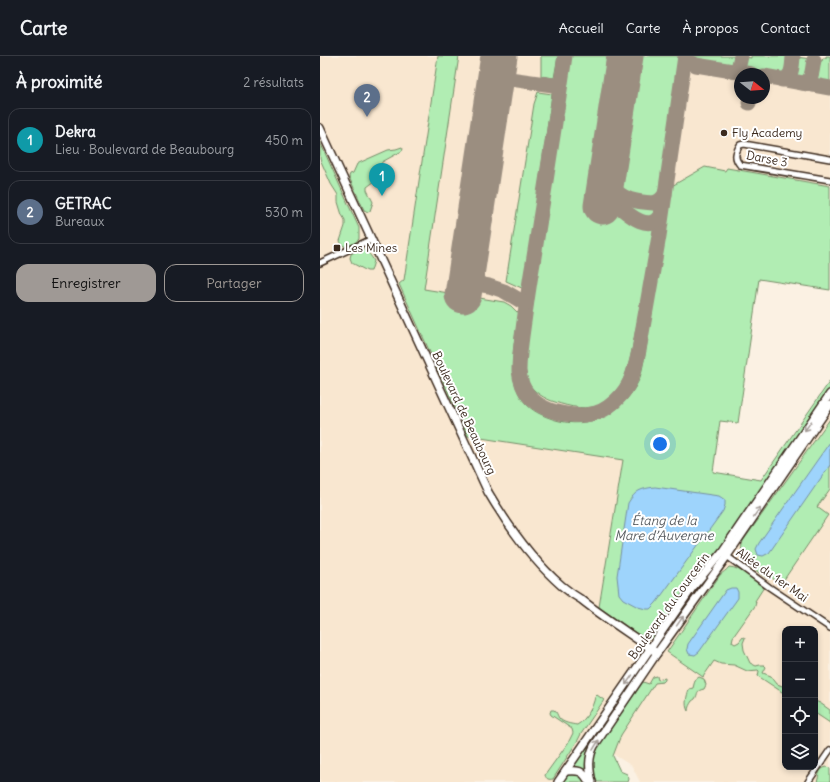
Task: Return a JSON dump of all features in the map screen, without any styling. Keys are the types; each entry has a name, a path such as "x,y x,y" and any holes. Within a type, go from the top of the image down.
{"main road":[{"name":"Boulevard de Beaubourg","path":"320,128 485,485 499,510 516,536 538,562 562,586 657,653"},
{"name":"Boulevard du Courcerin","path":"591,782 589,764 592,750 830,394"},
{"name":"Boulevard du Courcerin","path":"558,782 692,588 724,554 830,405"},
{"path":"566,771 576,770 581,772 586,775 591,782"}],"street":[{"name":"Darse 3","path":"830,159 744,144 740,145 735,155 736,160 740,165 830,180"},
{"path":"320,263 372,239"},
{"name":"Allée du 1er Mai","path":"724,554 769,587 830,628"},
{"path":"808,782 830,750"}],"shaded area":[{"path":"320,56 830,56 830,290 759,279 738,423 720,421 713,472 761,480 830,381 830,782 640,782 632,766 584,736 554,782 320,782"}],"green space":[{"path":"438,56 459,56 424,289 504,302 511,306 519,314 513,353 513,373 515,383 520,397 526,404 538,413 547,417 574,423 587,422 600,418 622,404 631,394 638,382 646,351 670,187 705,167 725,171 727,168 830,186 830,290 759,279 738,423 720,421 713,472 761,480 830,381 830,390 733,532 655,636 651,639 639,635 599,607 623,460 468,436 399,284 404,280"},
{"path":"541,56 558,56 554,78 541,76"},
{"path":"570,56 617,56 594,205 617,209 637,224 657,227 628,367 624,377 620,386 610,398 602,404 584,408 573,407 555,402 536,392 530,386 527,379 524,355"},
{"path":"633,56 682,56 663,190 658,197 654,199 627,196 620,190 615,180"},
{"path":"690,56 738,56 734,67 694,60"},
{"path":"751,56 789,56 786,75 770,72 770,68 743,68 743,59 745,57 751,58"},
{"path":"826,56 830,56 830,83 815,81 818,61 822,61 823,58 826,58"},
{"path":"797,57 810,59 806,79 794,77"},
{"path":"538,92 552,94 524,289 506,281 534,104"},
{"path":"320,142 359,228 359,239 348,246 343,246 340,241 345,226 345,220 338,202 338,195 331,184 320,159"},
{"path":"402,147 402,151 382,162 375,181 367,187 373,202 370,211 368,212 364,210 349,177 350,174 353,173 357,164 388,150"},
{"path":"618,200 650,207 655,210 656,214 652,218 641,218 630,212"},
{"path":"364,249 374,261 371,271 367,271 352,263 350,258 351,254 358,250"},
{"path":"830,419 830,489 817,507 828,515 781,584 769,576 767,578 744,559 741,548 743,541"},
{"path":"729,567 738,569 764,587 755,601 755,606 733,637 732,642 735,644 743,637 745,638 743,643 744,650 750,663 756,666 764,665 766,667 763,673 771,676 777,684 782,686 782,692 758,676 758,670 747,671 734,665 721,664 714,661 703,677 667,652 720,575"},
{"path":"657,676 658,680 665,678 665,680 663,682 655,683 621,735 613,756 620,771 627,774 629,779 628,782 597,782 593,764 598,747 643,682 649,684 653,677"},
{"path":"699,677 704,679 706,685 704,689 698,691 695,699 688,708 688,711 686,703 689,689 693,688 695,680"},
{"path":"597,695 604,700 553,779 548,779 545,775 568,743 573,733 572,729 551,715 551,710 554,710 563,721 577,725 589,713"},
{"path":"818,702 830,710 830,723 818,715"},
{"path":"591,740 594,740 588,751 585,770 572,768"},
{"path":"827,767 830,768 830,782 817,782 819,772"},
{"path":"571,773 578,773 587,782 562,782 567,775"}],"water":[{"path":"830,442 830,465 769,553 763,556 758,555 756,549 759,543"},
{"name":"Étang de la Mare d’Auvergne","path":"655,487 719,496 725,500 725,505 723,511 656,603 650,609 646,609 638,607 623,599 619,594 617,576 628,503 633,495 639,491"},
{"path":"736,588 738,598 699,652 695,655 689,654 687,649 688,644 726,590"}],"taxiway":[{"path":"565,56 520,350 519,371 525,390 536,403 556,412 578,415 600,412 608,407 626,389 633,375 639,350 659,236 685,56"},
{"path":"686,56 690,62 696,65 734,71"},
{"path":"733,71 738,69 741,56"},
{"path":"782,80 786,79 790,74 793,57"},
{"path":"803,83 809,80 814,60"},
{"path":"496,77 560,86"},
{"path":"770,77 830,88"},
{"path":"609,159 608,180 620,194 635,201 653,203 660,200 665,194"},
{"path":"604,194 633,218 642,222 650,223 657,220 662,211"},
{"path":"465,282 489,286 504,291 526,304"}],"runway":[{"path":"463,295 499,56"},
{"path":"602,206 625,56"}],"place":[{"name":"GETRAC","path":"367,117"},
{"name":"Fly Academy","path":"724,133"},
{"name":"Dekra","path":"382,196"},
{"name":"Les Mines","path":"337,248"}]}
